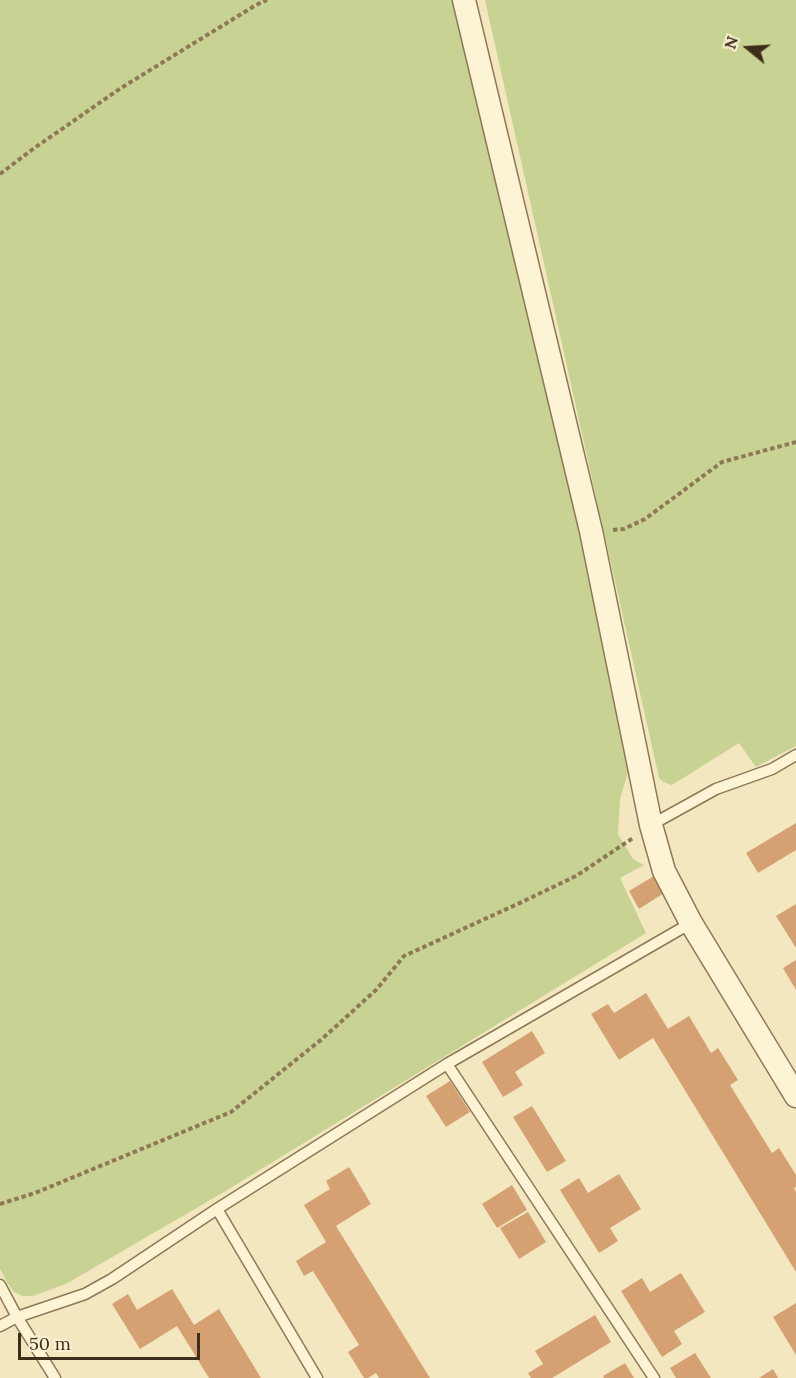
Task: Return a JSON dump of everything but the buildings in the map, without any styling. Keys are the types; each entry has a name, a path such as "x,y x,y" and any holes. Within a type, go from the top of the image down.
{"street":[{"path":"465,0 591,531 651,825 664,871 691,923 796,1096"}],"lane":[{"path":"651,825 716,789 772,769 796,755"},
{"path":"0,1326 17,1317 74,1298 111,1280 218,1209 447,1064 691,923"},
{"path":"447,1064 654,1378"},
{"path":"218,1209 317,1378"},
{"path":"0,1285 55,1378"}],"path":[{"path":"0,174 33,148 121,88 267,0"},
{"path":"591,531 624,529 645,519 722,462 796,442"},
{"path":"0,1204 35,1193 231,1112 330,1032 376,990 404,957 576,876 651,825"}],"green space":[{"path":"0,0 459,0 631,762 620,799 618,834 633,859 644,865 620,878 646,933 224,1192 66,1284 33,1296 22,1296 14,1292 0,1269"},
{"path":"485,0 796,0 796,746 756,767 739,743 672,785 659,778"}]}
